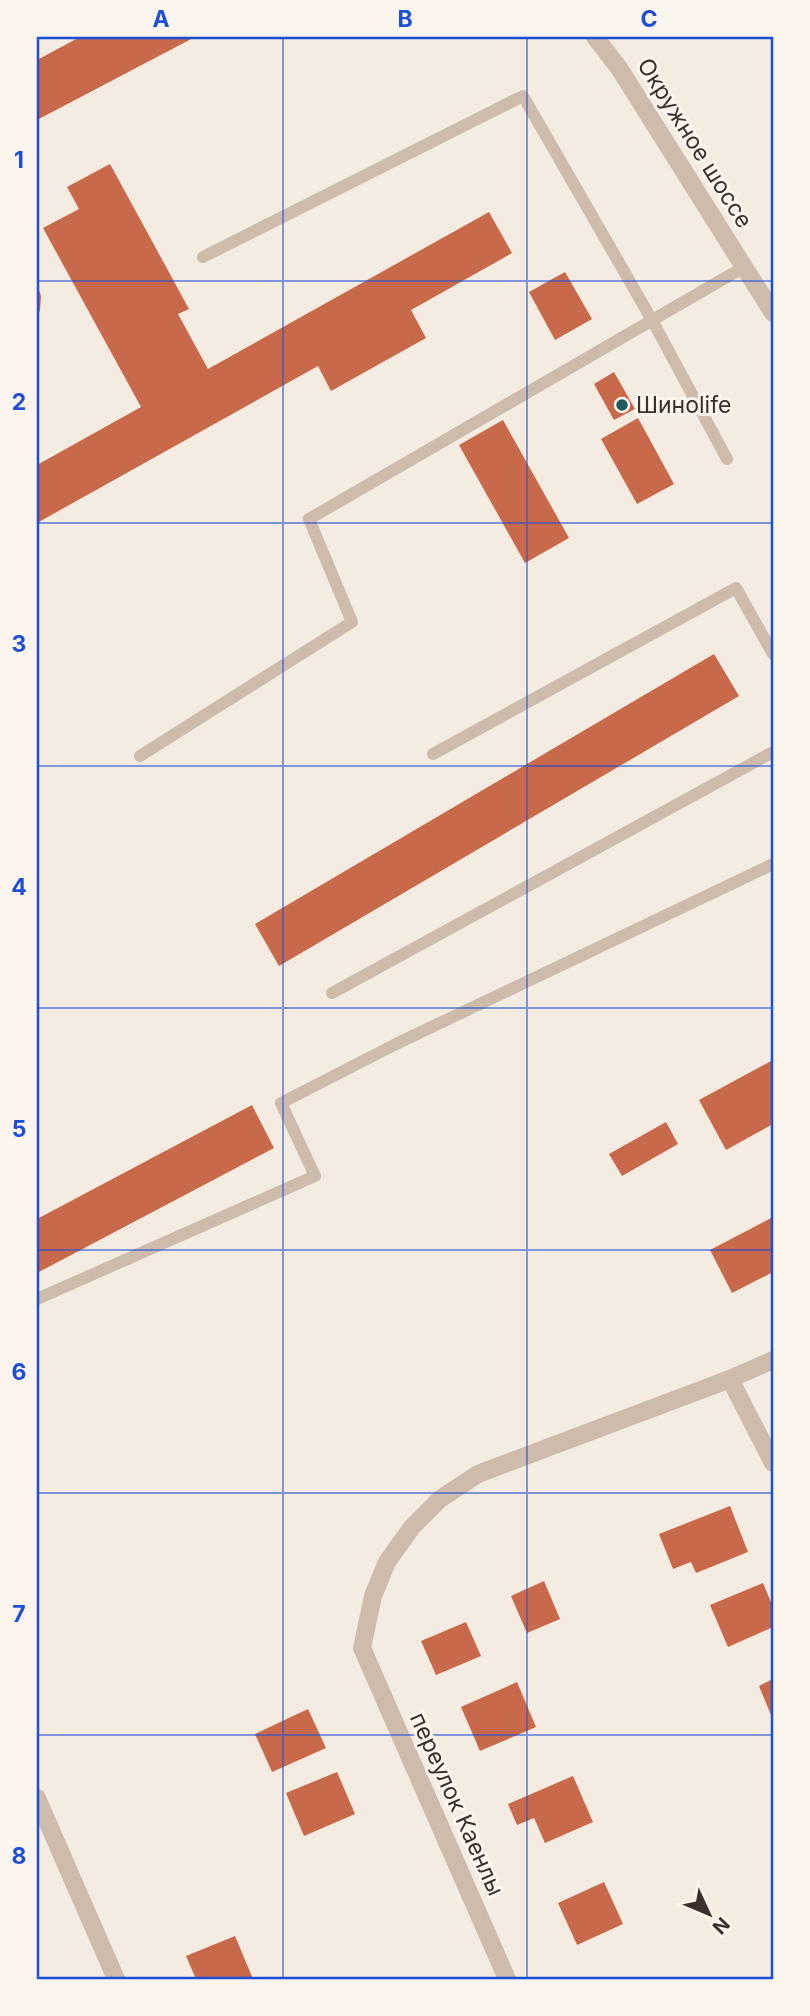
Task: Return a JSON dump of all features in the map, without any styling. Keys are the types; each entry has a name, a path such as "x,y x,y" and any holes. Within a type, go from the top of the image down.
{"street":[{"name":"Окружное шоссе","path":"595,37 619,68 773,313"},
{"path":"773,1360 730,1379 773,1463"},
{"name":"переулок Каенлы","path":"507,1979 362,1648 373,1596 387,1562 412,1527 440,1499 478,1474 730,1379"},
{"path":"37,1798 116,1979"}],"lane":[{"path":"203,257 523,96 652,320 727,460"},
{"path":"140,756 352,622 309,519 744,267"},
{"path":"433,754 736,588 773,654"},
{"path":"332,993 773,752"},
{"path":"37,1299 315,1177 281,1103 396,1044 773,864"}],"building":[{"path":"80,37 195,37 37,120 37,60"},
{"path":"110,164 189,309 178,314 208,369 489,212 512,253 411,310 426,338 331,391 318,366 37,523 37,465 141,407 43,228 79,209 67,187"},
{"path":"565,272 592,319 555,340 529,292"},
{"path":"37,284 41,296 37,318"},
{"path":"614,372 635,409 614,420 594,384"},
{"path":"638,418 674,484 637,504 601,439"},
{"path":"503,420 569,538 525,563 459,445"},
{"path":"714,654 739,696 279,966 255,924"},
{"path":"773,1060 773,1124 726,1150 699,1100"},
{"path":"252,1105 274,1148 37,1273 37,1219"},
{"path":"666,1122 678,1144 622,1176 609,1154"},
{"path":"773,1217 773,1272 732,1293 710,1250"},
{"path":"730,1506 748,1552 696,1573 691,1562 673,1569 659,1534"},
{"path":"544,1581 560,1619 527,1633 511,1596"},
{"path":"763,1583 773,1607 773,1627 728,1647 710,1605"},
{"path":"466,1622 481,1656 436,1675 421,1641"},
{"path":"773,1679 773,1720 759,1686"},
{"path":"517,1682 536,1727 480,1751 461,1707"},
{"path":"308,1709 326,1748 272,1772 255,1734"},
{"path":"337,1772 355,1814 304,1836 286,1793"},
{"path":"573,1776 593,1822 545,1843 534,1818 517,1825 508,1804"},
{"path":"604,1882 623,1924 577,1945 558,1903"},
{"path":"235,1936 253,1979 196,1979 186,1956"}],"place":[{"name":"Шиноlife","path":"622,405"}]}
